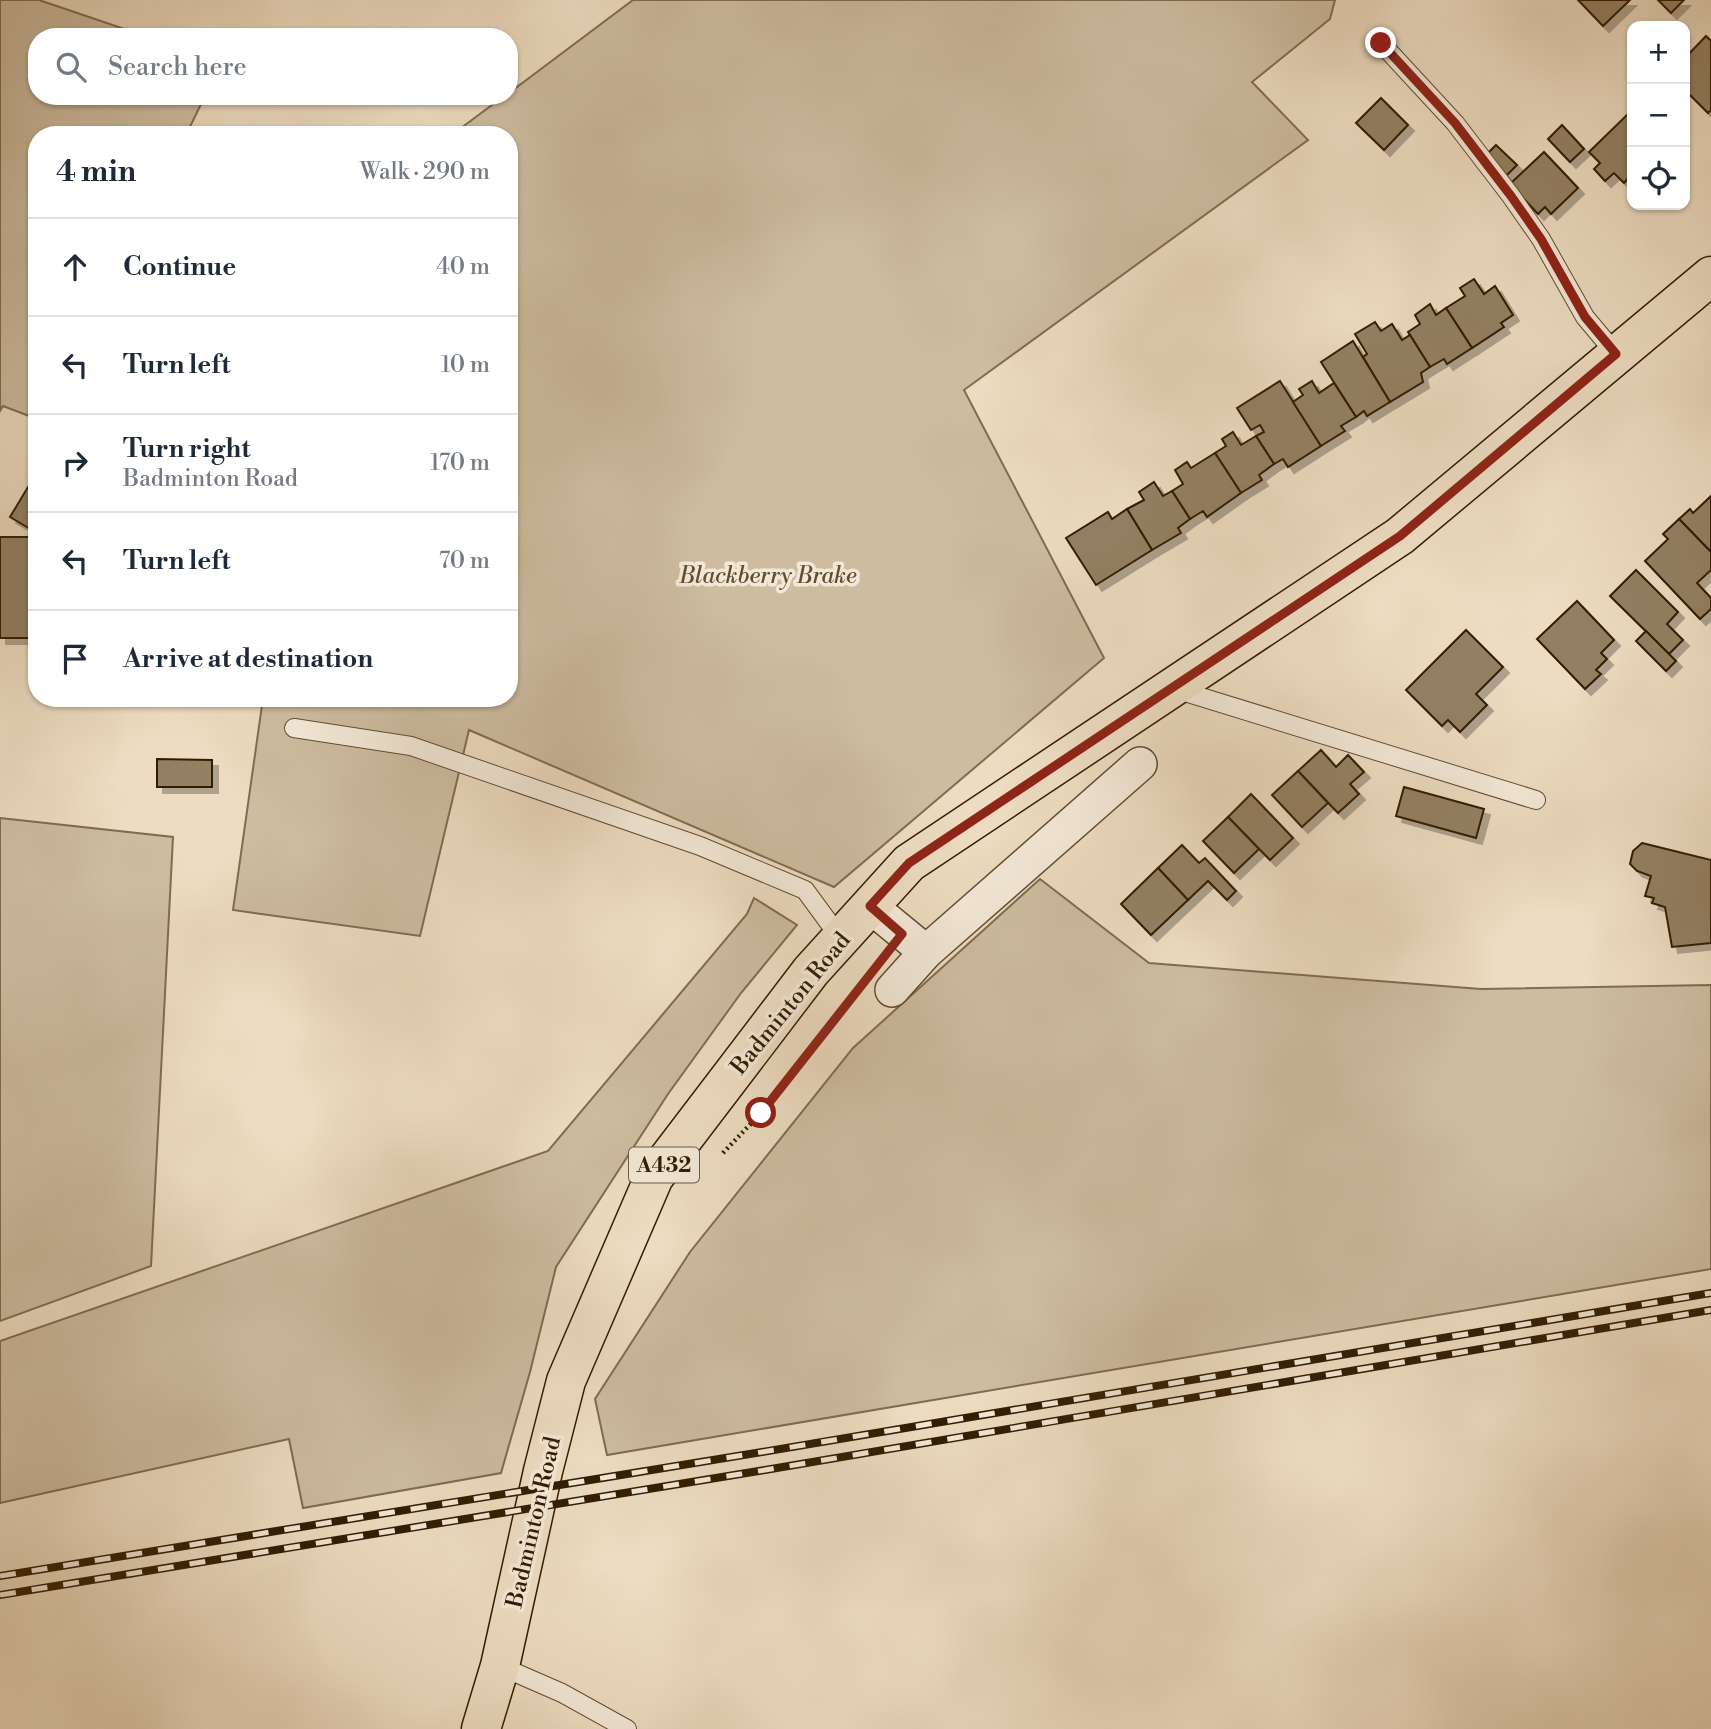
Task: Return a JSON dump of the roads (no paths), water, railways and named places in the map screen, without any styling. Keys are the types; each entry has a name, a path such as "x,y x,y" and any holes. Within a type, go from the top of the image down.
{"main road":[{"name":"Badminton Road","path":"481,1729 500,1666 543,1471 566,1381 654,1177 811,971 909,863 1400,536 1711,276"}],"street":[{"path":"876,988 926,952 1140,764"},
{"path":"870,906 926,952"}],"lane":[{"path":"1381,43 1455,123 1511,196 1541,239 1585,317 1616,354"},
{"path":"1171,688 1536,800"},
{"path":"294,728 411,746 700,846 805,890 841,939"},
{"path":"500,1666 562,1693 626,1729"}],"railway":[{"path":"0,1576 1711,1293"},
{"path":"0,1595 765,1470 1711,1310"}],"park label":[{"name":"Blackberry Brake","path":"768,575"}]}
